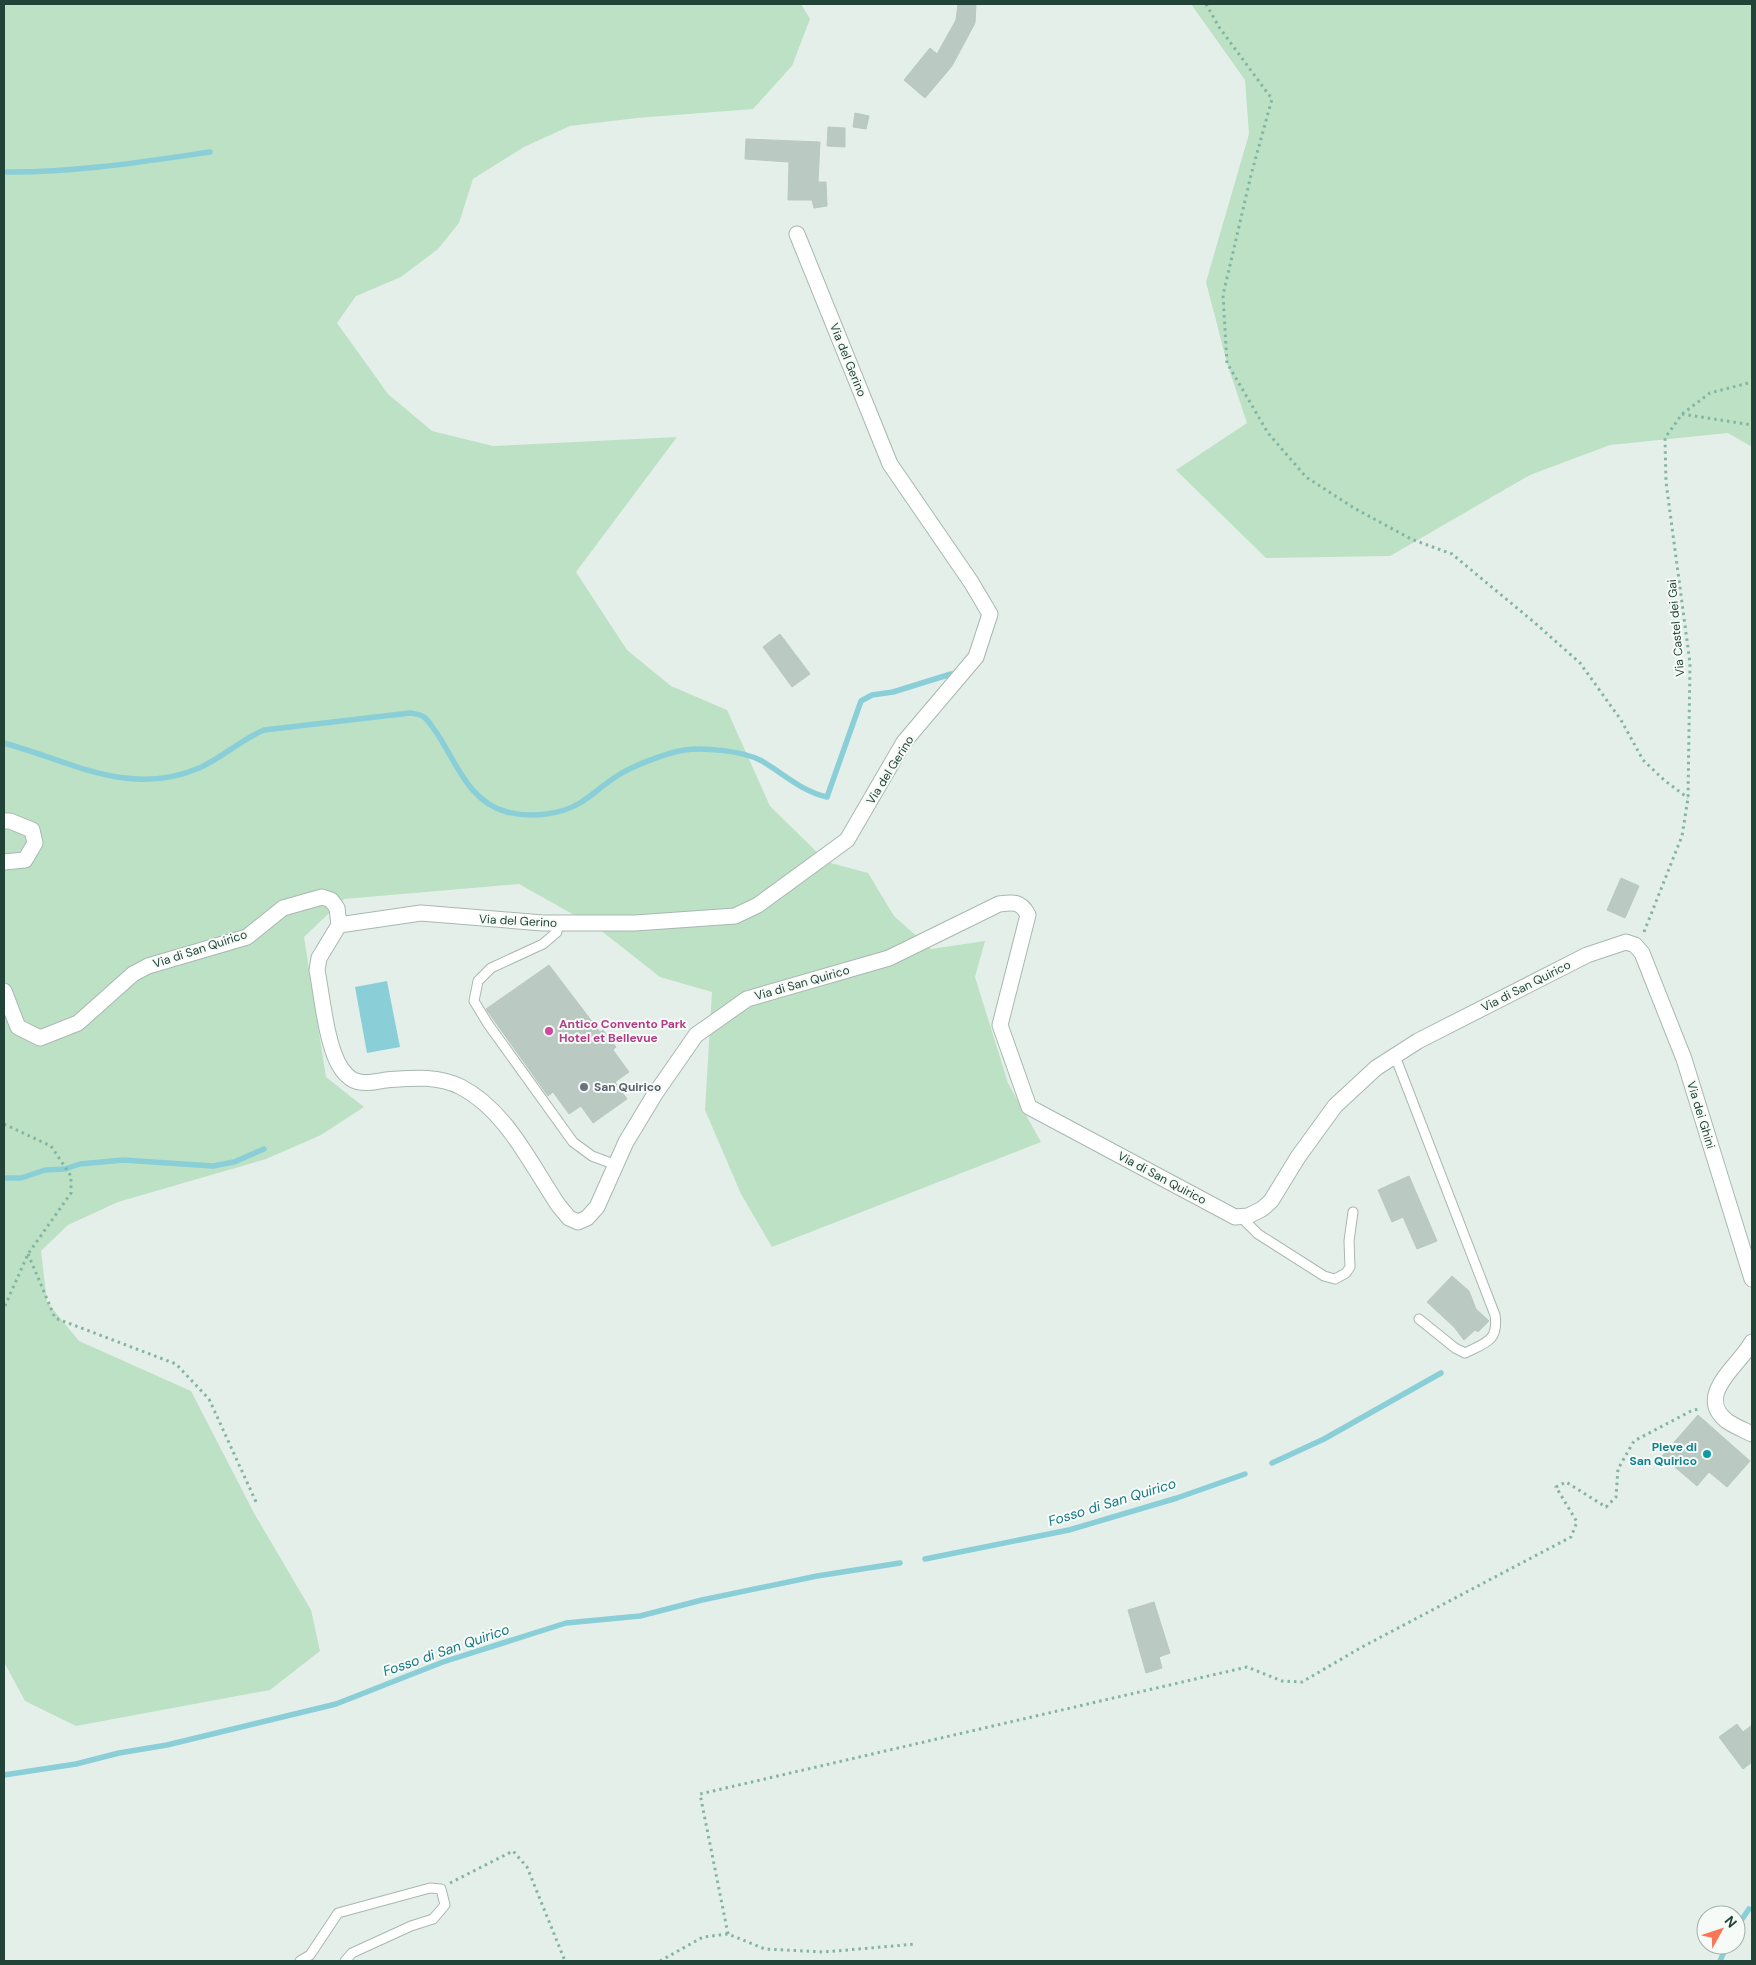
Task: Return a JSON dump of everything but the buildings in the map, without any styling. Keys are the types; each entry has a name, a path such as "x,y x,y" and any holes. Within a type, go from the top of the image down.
{"street":[{"name":"Via del Gerino","path":"339,926 421,913 558,923 635,923 735,916 758,906 847,840 904,742 976,656 990,614 971,582 890,464 797,234"},
{"path":"4,821 10,821 32,830 35,843 25,860 4,862"},
{"name":"Via di San Quirico","path":"4,990 18,1027 40,1038 78,1023 133,974 148,966 246,937 283,908 322,897 331,900 337,908 339,926 319,958 317,970 333,1048 338,1063 350,1079 359,1082 426,1078 444,1080 480,1098 493,1110 508,1130 559,1206 569,1218 578,1222 588,1218 597,1207 626,1142 655,1094 696,1035 747,999 889,958 999,904 1014,902 1023,906 1028,915 1000,1025 1029,1107 1235,1217 1248,1216 1262,1210 1271,1201 1298,1157 1335,1106 1376,1068 1418,1042 1587,955 1626,942 1638,949"},
{"name":"Via dei Ghini","path":"1638,949 1684,1059 1752,1280"},
{"path":"1752,1342 1747,1353 1719,1385 1715,1397 1717,1408 1727,1421 1752,1442"},
{"path":"1727,1421 1752,1434"}],"lane":[{"path":"558,923 557,932 543,944 491,968 478,982 474,1001 488,1024 573,1142 592,1156 616,1165"},
{"path":"1396,1056 1492,1306 1497,1327 1488,1342 1465,1353 1455,1348 1419,1319"},
{"path":"1240,1216 1258,1234 1324,1276 1335,1279 1346,1273 1350,1267 1349,1241 1353,1212"},
{"path":"300,1961 310,1955 338,1913 430,1888 441,1889 445,1905 433,1918 352,1953 345,1961"}],"path":[{"path":"1206,4 1219,27 1272,99 1251,175 1223,295 1227,362 1268,433 1306,477 1354,508 1412,539 1452,554 1535,623 1580,663 1621,720 1643,760 1664,780 1688,798"},
{"name":"Via Castel dei Gai","path":"1638,949 1650,923 1682,836 1688,798 1690,663 1666,482 1665,438 1682,414 1710,393 1752,382"},
{"path":"1682,414 1752,425"},
{"path":"4,1124 51,1146 71,1176 71,1193 28,1254 4,1308"},
{"path":"28,1254 55,1318 176,1364 209,1399 257,1504"},
{"path":"728,1934 700,1794 1247,1667 1282,1681 1302,1682 1362,1646 1571,1537 1577,1522 1556,1487 1566,1482 1606,1507 1616,1497 1618,1469 1634,1441 1693,1410 1717,1408"},
{"path":"441,1889 514,1851 527,1867 565,1961"},
{"path":"660,1961 703,1937 728,1934 765,1949 824,1952 916,1944"}],"green space":[{"path":"4,4 801,4 810,19 792,66 753,109 637,118 570,126 524,147 473,179 459,223 438,249 401,277 356,296 337,323 388,394 432,431 493,446 677,437 576,572 627,650 671,686 727,710 770,806 827,862 868,873 894,916 931,949 985,941 975,977 1008,1083 1041,1142 772,1247 741,1194 705,1110 712,992 660,977 599,929 519,884 344,899 304,937 326,1077 364,1107 321,1135 266,1159 118,1202 68,1225 41,1251 47,1302 79,1341 191,1391 254,1513 311,1610 320,1651 270,1690 76,1726 25,1701 4,1662"},
{"path":"1191,4 1752,4 1752,447 1728,433 1610,445 1530,475 1390,556 1266,558 1176,470 1247,423 1227,363 1206,282 1249,134 1245,80"}],"water":[{"path":"387,981 400,1047 367,1053 355,987"}],"waterway":[{"path":"4,172 81,169 210,152"},
{"path":"4,743 100,774 124,778 149,779 174,776 199,768 264,730 410,713 421,715 427,720 464,779 482,799 494,807 516,814 554,813 572,807 631,768 668,754 692,749 724,751 754,758 762,761 809,791 827,797 861,701 872,695 893,692 951,674 960,674"},
{"path":"4,1178 21,1178 45,1170 65,1169 80,1164 123,1160 213,1166 234,1162 264,1149"},
{"name":"Fosso di San Quirico","path":"1272,1463 1324,1439 1441,1373"},
{"name":"Fosso di San Quirico","path":"925,1559 1069,1530 1177,1498 1245,1474"},
{"name":"Fosso di San Quirico","path":"4,1775 76,1764 119,1753 167,1745 336,1704 443,1662 566,1623 640,1616 702,1600 817,1576 900,1563"},
{"path":"1746,1913 1749,1909"},
{"path":"1720,1961 1723,1955"}],"place":[{"name":"Antico Convento Park Hotel et Bellevue","path":"549,1031"},
{"name":"San Quirico","path":"584,1087"},
{"name":"Pieve di San Quirico","path":"1707,1454"}]}
